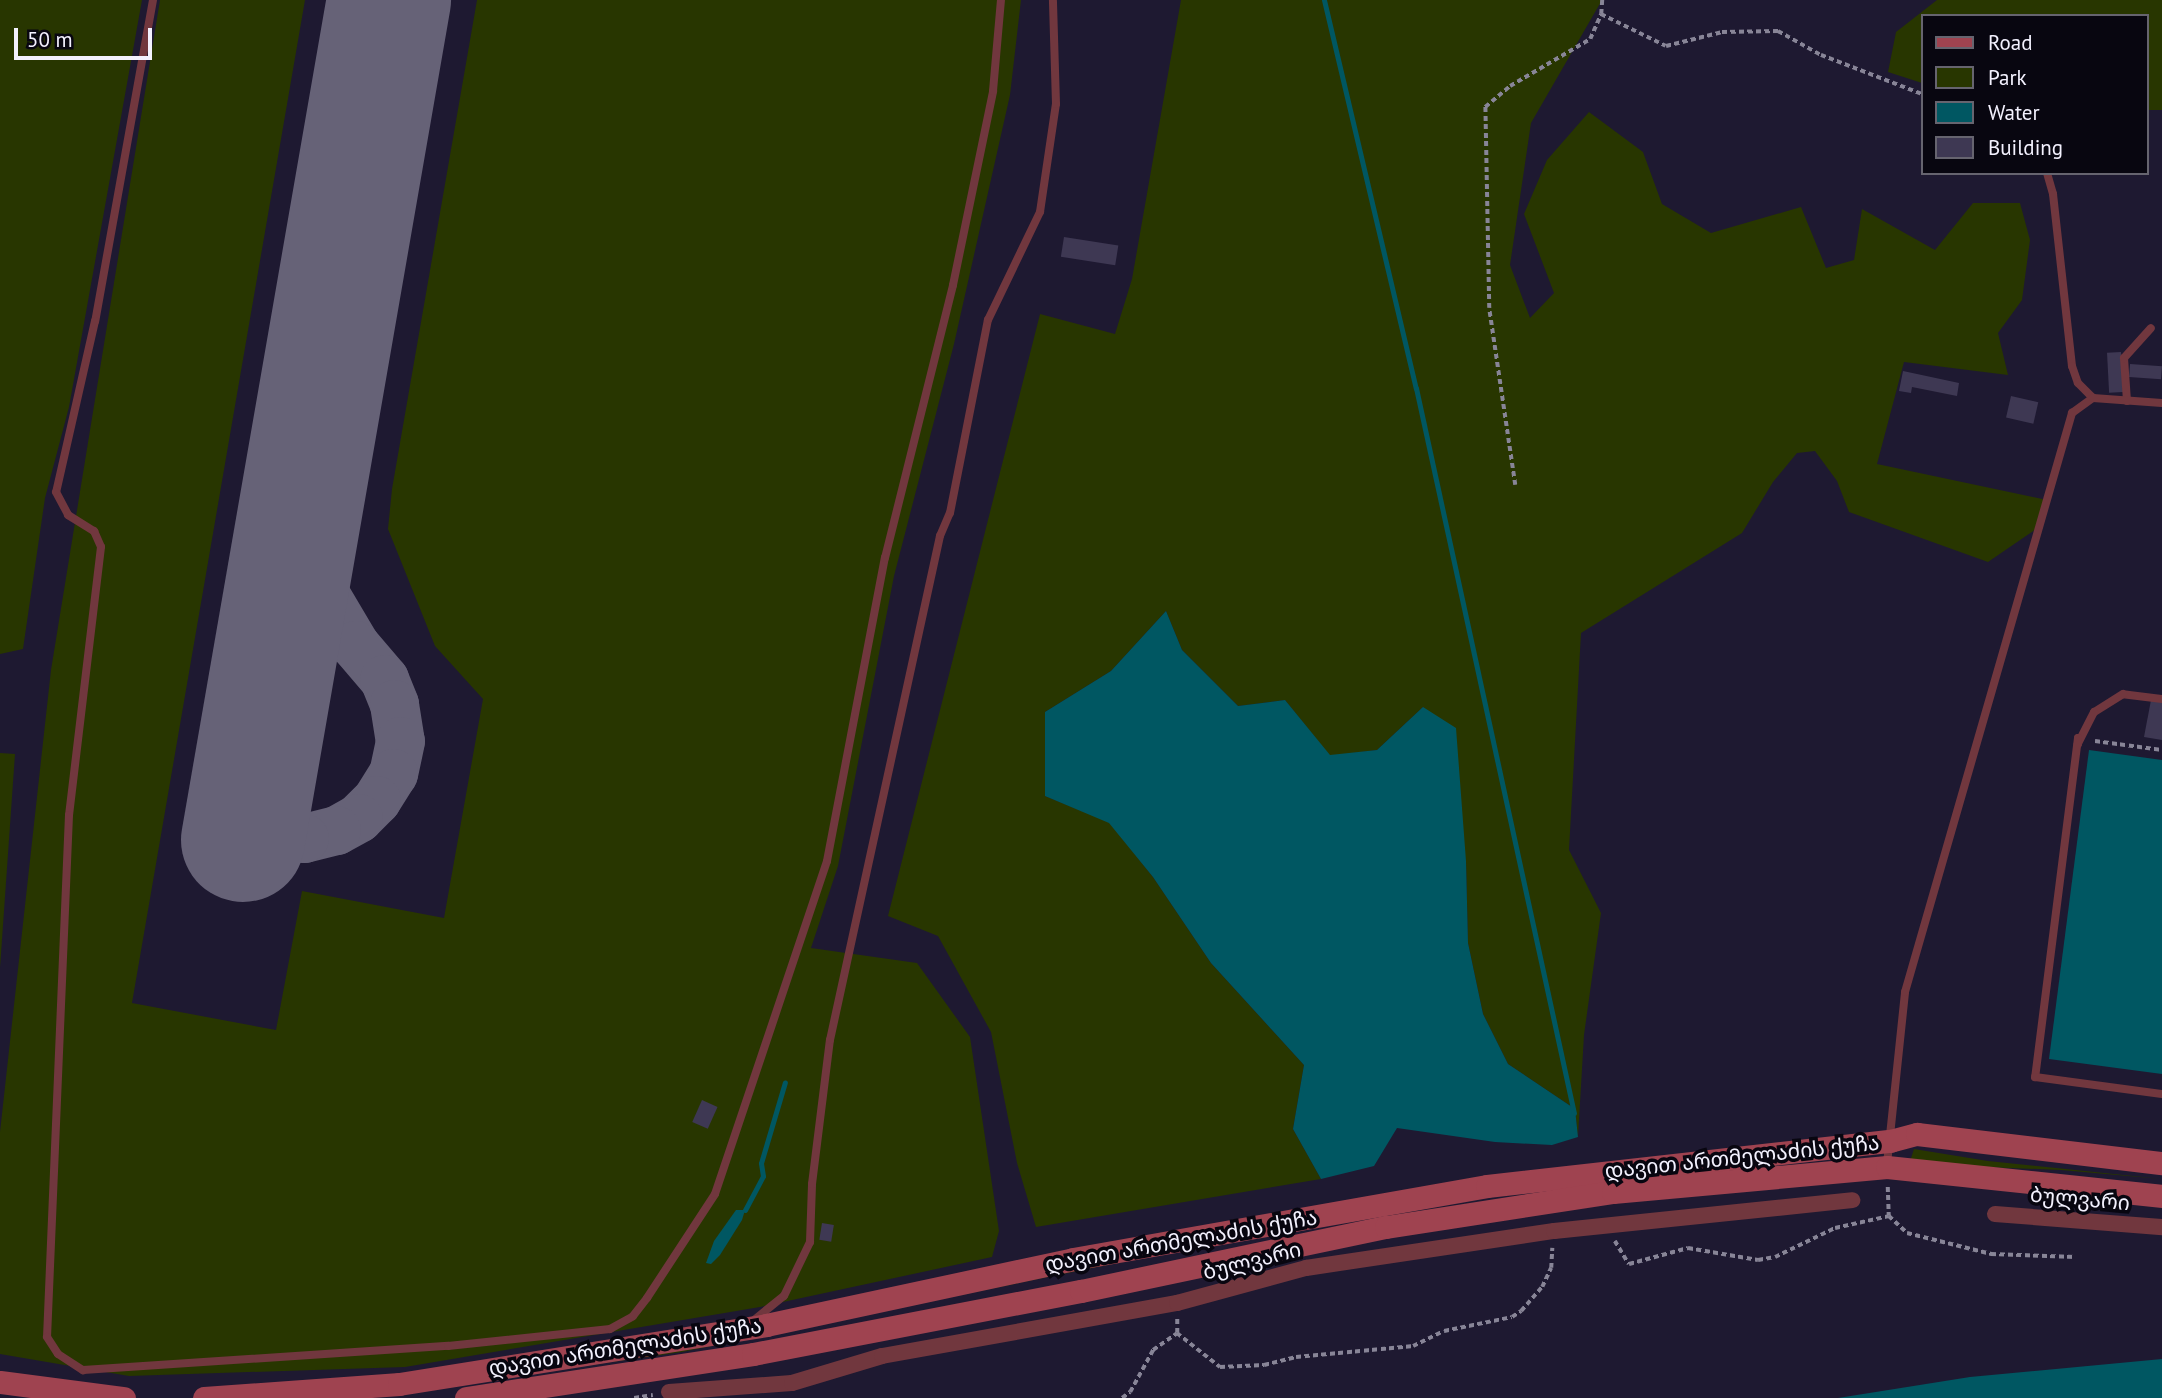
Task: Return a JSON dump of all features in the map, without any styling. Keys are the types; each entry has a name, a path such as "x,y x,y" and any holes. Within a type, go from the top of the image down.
{"street":[{"name":"დავით ართმელაძის ქუჩა","path":"204,1398 399,1384 743,1329 1073,1259 1487,1186 1890,1141 1917,1134 2162,1163"},
{"name":"დავით ართმელაძის ქუჩა","path":"466,1398 753,1354 1081,1291 1386,1227 1613,1192 1886,1167 2162,1196"},
{"name":"ბულვარი","path":"669,1392 793,1383 882,1356 1177,1303 1306,1268 1553,1231 1852,1200"},
{"name":"ბულვარი","path":"1995,1214 2162,1227"},
{"path":"0,1382 124,1398"}],"lane":[{"path":"153,0 94,321 56,492 68,515 94,531 101,547 69,814 47,1337 58,1353 83,1370 448,1346 610,1329 633,1316 647,1298 715,1194 827,861 885,558 953,285 993,91 1001,0"},
{"path":"743,1329 784,1296 810,1242 812,1184 830,1040 940,536 950,513 988,320 1040,212 1056,104 1053,0"},
{"path":"2048,175 2053,194 2072,366 2078,383 2093,398 2162,403"},
{"path":"2127,401 2124,358 2151,328"},
{"path":"1886,1167 1905,992 2072,413 2093,398"},
{"path":"2077,738 2078,744 2094,712 2123,694 2162,699"},
{"path":"2077,738 2035,1077 2162,1094"}],"path":[{"path":"1515,485 1489,308 1485,107 1510,86 1590,39 1601,14 1602,0"},
{"path":"1601,14 1666,46 1723,32 1778,31 1821,55 1920,93"},
{"path":"2077,738 2162,750"},
{"path":"1886,1167 1889,1216 1907,1233 1991,1254 2076,1257"},
{"path":"1606,1227 1629,1264 1689,1248 1758,1260 1775,1257 1835,1228 1889,1216"},
{"path":"1177,1333 1220,1367 1264,1365 1296,1357 1413,1346 1444,1331 1511,1317 1521,1311 1542,1287 1550,1268 1553,1231"},
{"path":"1177,1303 1177,1333"},
{"path":"1122,1398 1130,1392 1153,1350 1177,1333"}],"green space":[{"path":"0,0 142,0 69,407 45,498 23,649 0,654"},
{"path":"160,0 305,0 132,1003 276,1030 302,891 444,918 483,699 435,646 388,529 392,489 477,0 1021,0 1010,95 954,344 894,576 838,866 811,948 917,963 970,1037 999,1231 992,1257 760,1307 405,1367 129,1376 0,1354 0,1132 51,670"},
{"path":"1181,0 1602,0 1531,123 1510,265 1530,318 1554,293 1524,214 1547,160 1589,112 1643,152 1662,204 1711,233 1801,207 1826,268 1854,260 1862,209 1935,250 1973,203 2020,203 2030,240 2022,300 1998,333 2008,375 1904,362 1877,464 2047,500 2039,527 1988,562 1849,512 1837,481 1815,451 1797,453 1773,482 1742,533 1581,633 1569,850 1601,913 1584,1035 1578,1137 1575,1109 1508,1064 1483,1014 1468,943 1466,861 1423,707 1377,750 1330,756 1285,700 1238,706 1182,650 1166,611 1111,671 1045,712 1045,796 1109,822 1153,877 1211,963 1304,1065 1293,1129 1321,1179 1036,1227 1017,1163 991,1032 938,936 888,916 1040,314 1115,334 1132,279"},
{"path":"1937,0 2162,0 2162,110 2148,110 2148,14 1920,14 1920,82 1888,72 1896,32"},
{"path":"0,753 15,754 0,968"},
{"path":"1914,1149 1988,1161 2162,1179 2061,1170 1909,1164"},
{"path":"1559,1182 1317,1222 682,1352 358,1398 1316,1219"}],"water":[{"path":"1166,611 1182,650 1238,706 1285,700 1330,755 1377,750 1423,707 1456,728 1466,861 1468,943 1483,1014 1508,1064 1575,1109 1578,1137 1552,1145 1495,1142 1397,1128 1374,1166 1321,1179 1293,1129 1304,1065 1211,963 1153,877 1109,823 1045,796 1045,712 1111,671"},
{"path":"2089,750 2162,760 2162,1074 2049,1059"},
{"path":"736,1210 745,1210 742,1220 720,1255 711,1264 706,1263 714,1241"},
{"path":"2162,1359 2162,1398 1838,1398 1970,1377"}],"building":[{"path":"1064,237 1118,246 1115,265 1061,257"},
{"path":"2121,352 2123,392 2109,393 2107,353"},
{"path":"2130,364 2162,366 2161,379 2129,377"},
{"path":"1903,371 1959,383 1957,396 1912,387 1911,393 1899,391"},
{"path":"2011,396 2038,402 2033,424 2006,417"},
{"path":"2151,700 2162,702 2162,740 2144,737"},
{"path":"702,1100 718,1107 708,1129 692,1122"},
{"path":"822,1223 834,1225 831,1242 819,1240"}],"waterway":[{"path":"1324,0 1416,388 1574,1113"},
{"path":"745,1210 763,1176 761,1163 785,1082"}],"taxiway":[{"path":"309,462 300,520 315,568 326,596 355,645 384,679 394,704 400,741 393,773 376,800 358,818 336,830 304,838 268,834 214,799 242,654 312,445"}],"runway":[{"path":"243,840 389,0"}]}
